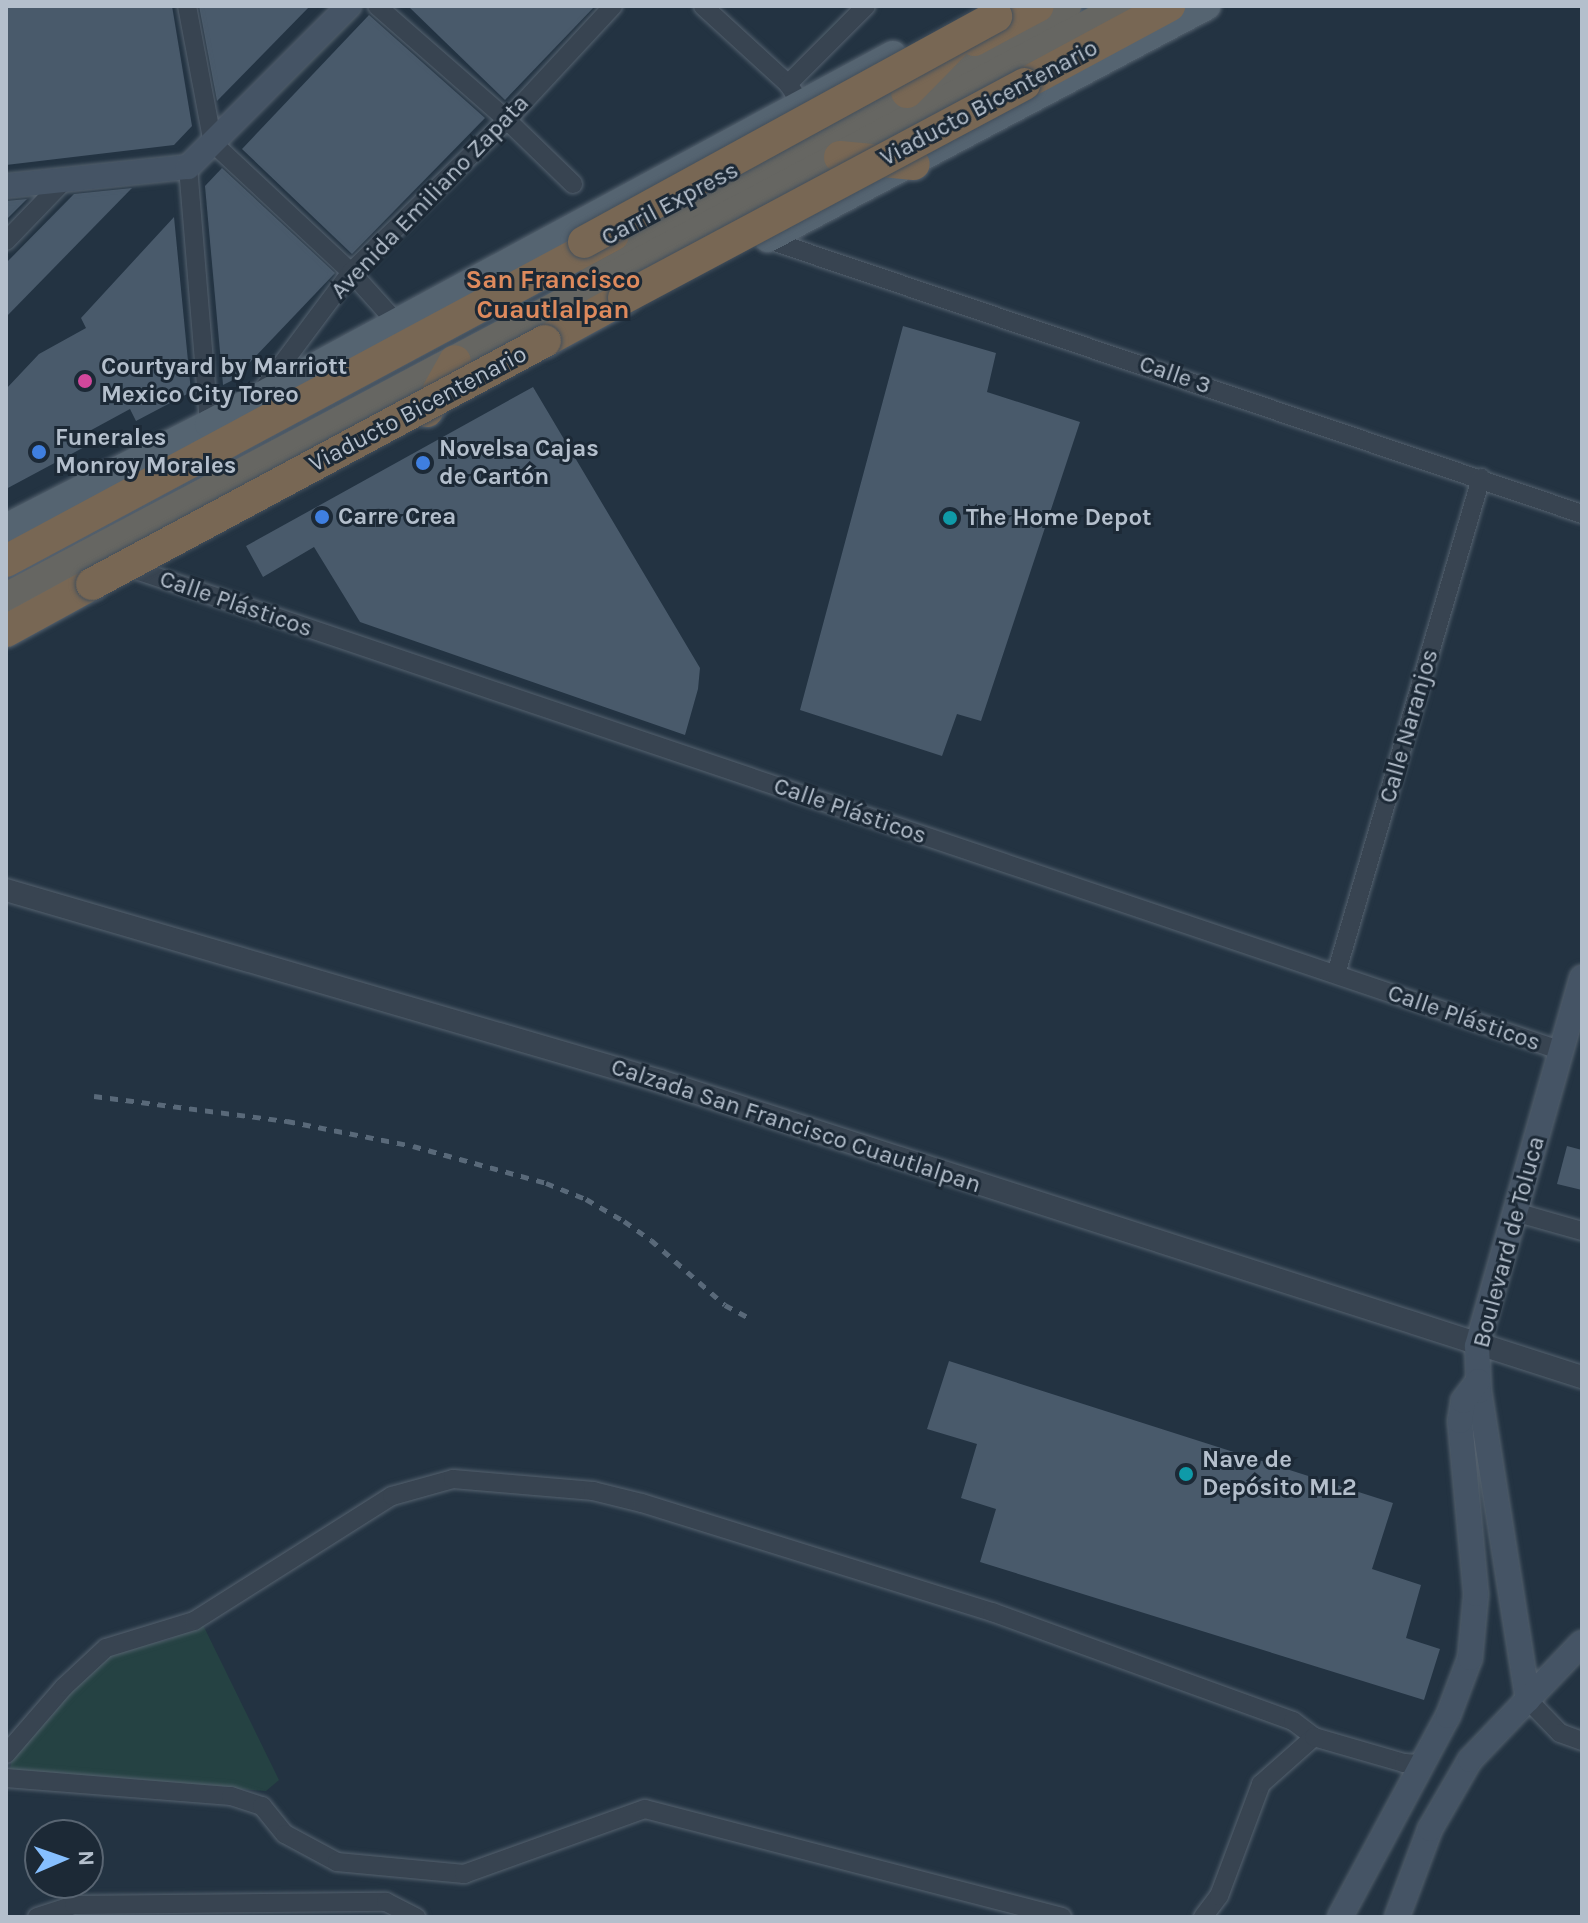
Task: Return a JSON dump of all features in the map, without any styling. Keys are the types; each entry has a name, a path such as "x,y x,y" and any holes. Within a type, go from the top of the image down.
{"highway":[{"path":"907,92 988,6"},
{"path":"6,558 1014,6"},
{"name":"Carril Express","path":"6,558 1038,6"},
{"path":"6,572 1066,6"},
{"path":"6,598 1124,6"},
{"name":"Viaducto Bicentenario","path":"6,631 1169,6"},
{"path":"840,157 914,164"},
{"path":"423,417 455,361"}],"main road":[{"path":"6,186 188,167 349,6"},
{"path":"6,528 209,424 794,94 988,6"},
{"path":"6,647 423,417 914,164 1206,6"},
{"path":"6,513 52,503"},
{"name":"Boulevard de Toluca","path":"1528,1700 1478,1381 1477,1346 1582,979"},
{"path":"1340,1917 1419,1764 1448,1716 1470,1658 1476,1594 1460,1421 1463,1401 1478,1381"},
{"path":"1397,1917 1430,1829 1470,1760 1582,1643"},
{"path":"1419,1764 1470,1760"}],"street":[{"path":"187,6 213,143 351,272 395,321"},
{"path":"377,6 507,120 573,184"},
{"name":"Avenida Emiliano Zapata","path":"258,397 351,272 507,120 613,6"},
{"path":"703,6 794,94 866,6"},
{"path":"188,167 209,424"},
{"path":"6,241 64,181"},
{"name":"Calle 3","path":"766,239 1582,514"},
{"name":"Calle Naranjos","path":"1336,974 1481,478"},
{"name":"Calle Plásticos","path":"139,571 1562,1051"},
{"name":"Calzada San Francisco Cuautlalpan","path":"6,890 660,1081 1477,1346 1582,1377"},
{"path":"1515,1212 1582,1231"},
{"path":"6,1754 64,1687 106,1648 194,1621 392,1496 453,1479 593,1491 642,1503 992,1612 1293,1721 1314,1737 1404,1763 1419,1764"},
{"path":"1528,1700 1553,1727 1582,1741"},
{"path":"1203,1917 1219,1896 1261,1784 1314,1737"},
{"path":"6,1778 231,1796 262,1806 285,1834 337,1862 464,1874 645,1809 1062,1917"},
{"path":"37,1917 74,1905 386,1902 416,1917"}],"green space":[{"path":"202,1623 279,1780 266,1791 19,1775 10,1770 12,1758 107,1651 168,1640"}],"building":[{"path":"8,6 172,6 192,126 174,145 6,165"},
{"path":"199,6 310,6 217,101"},
{"path":"408,6 595,6 505,100"},
{"path":"369,15 485,118 352,254 242,149"},
{"path":"222,168 335,273 233,380 223,385 205,186"},
{"path":"132,188 6,317 6,263 74,194"},
{"path":"27,199 6,220 6,201"},
{"path":"174,217 191,392 136,421 130,409 84,434 90,444 6,489 6,389 39,354 86,328 81,318"},
{"name":"The Home Depot","path":"903,326 996,353 987,392 1080,422 981,721 957,714 942,756 800,710"},
{"path":"533,387 700,668 698,689 685,735 360,622 314,547 263,577 246,546"},
{"path":"1567,1146 1582,1150 1582,1190 1557,1184"},
{"path":"949,1361 1393,1503 1372,1569 1421,1585 1406,1638 1440,1649 1424,1700 980,1562 996,1509 961,1498 977,1444 927,1429"}],"railway":[{"path":"94,1096 287,1121 413,1146 546,1183 586,1199 624,1221 651,1240 725,1305 749,1318"}],"place":[{"name":"Courtyard by Marriott Mexico City Toreo","path":"85,381"},
{"name":"Funerales Monroy Morales","path":"39,452"},
{"name":"Novelsa Cajas de Cartón","path":"423,463"},
{"name":"Carre Crea","path":"322,517"},
{"name":"The Home Depot","path":"950,518"},
{"name":"Nave de Depósito ML2","path":"1186,1474"}],"district":[{"name":"San Francisco Cuautlalpan","path":"553,295"}]}
